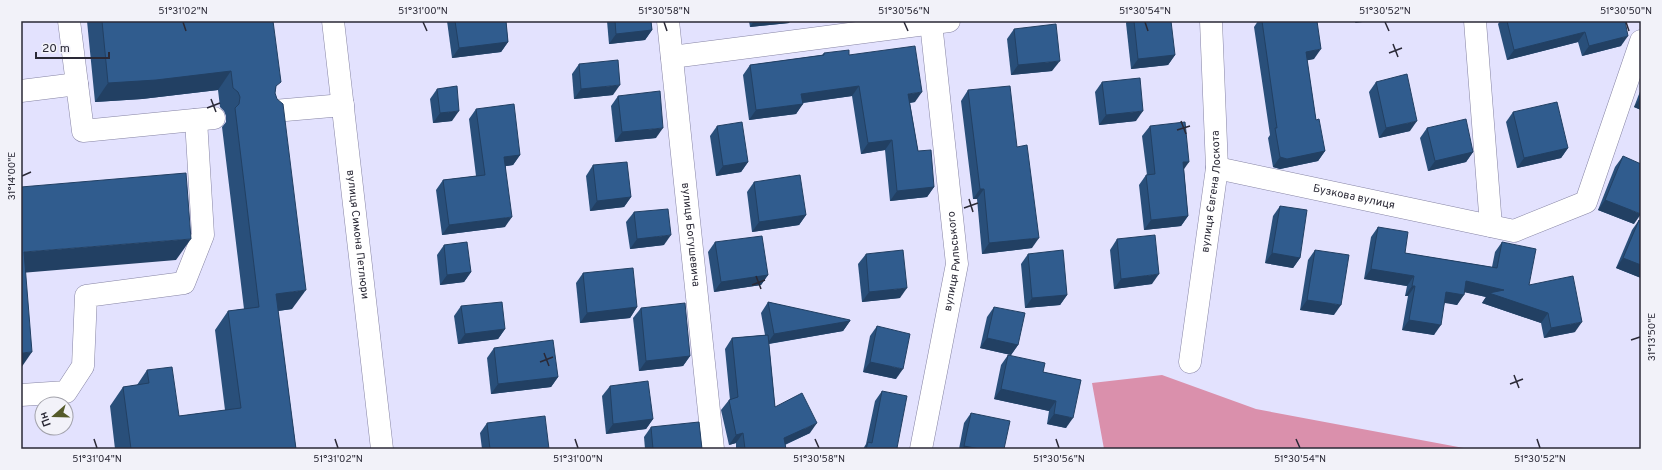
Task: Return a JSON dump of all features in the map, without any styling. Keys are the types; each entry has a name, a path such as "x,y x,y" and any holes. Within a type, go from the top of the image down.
{"street":[{"path":"21,395 66,392 83,366 86,296 184,283 203,235 205,119 83,131 69,21"},
{"name":"вулиця Симона Петлюри","path":"333,21 382,449"},
{"name":"вулиця Богушевича","path":"668,21 713,449"},
{"name":"вулиця Євгена Лоскота","path":"1190,362 1217,168 1211,21"},
{"path":"1475,21 1491,226"},
{"name":"вулиця Рильського","path":"672,57 940,22 957,264 921,449"},
{"name":"Бузкова вулиця","path":"1217,168 1514,231 1586,202 1641,41"},
{"path":"21,91 77,84"},
{"path":"274,111 343,105"}],"shaded area":[{"path":"1162,375 1256,409 1469,449 1104,449 1092,383"}],"building":[{"path":"102,21 273,21 281,82 276,86 275,93 277,99 283,104 306,290 276,294 296,449 131,449 123,387 149,383 147,370 172,367 179,416 241,408 228,311 259,307 235,108 239,104 240,97 238,92 233,88 231,71 156,80 108,83"},
{"path":"455,21 506,21 508,42 459,48"},
{"path":"615,21 651,21 652,30 616,34"},
{"path":"1134,21 1171,21 1175,55 1138,59"},
{"path":"1262,21 1317,21 1321,49 1306,52 1316,120 1319,119 1325,151 1287,159 1280,157"},
{"path":"1507,21 1625,21 1628,36 1589,46 1585,32 1514,50"},
{"path":"1056,24 1060,61 1018,65 1014,29"},
{"path":"915,46 922,92 908,94 918,151 931,150 934,187 897,191 892,140 868,143 859,86 801,94 803,104 756,110 750,65 849,50 849,55"},
{"path":"618,60 620,85 581,89 579,64"},
{"path":"1407,74 1417,121 1386,128 1376,82"},
{"path":"1140,78 1143,111 1106,115 1102,82"},
{"path":"457,86 459,111 440,113 437,89"},
{"path":"1010,86 1017,147 1027,145 1039,238 989,243 984,189 980,189 968,90"},
{"path":"660,91 663,128 622,132 618,96"},
{"path":"1557,102 1568,148 1524,158 1513,112"},
{"path":"514,104 520,155 504,157 512,217 449,225 443,180 485,175 476,109"},
{"path":"1466,119 1473,152 1435,161 1427,128"},
{"path":"742,122 748,162 723,166 717,126"},
{"path":"1185,122 1189,162 1183,162 1188,216 1151,220 1146,175 1155,174 1150,126"},
{"path":"1623,156 1641,164 1641,214 1605,200"},
{"path":"627,162 631,197 597,201 593,165"},
{"path":"186,173 191,239 24,252 32,352 21,353 21,187"},
{"path":"800,175 806,215 759,222 754,182"},
{"path":"1280,206 1307,210 1300,258 1272,253"},
{"path":"668,209 671,235 637,239 634,212"},
{"path":"1639,220 1641,221 1641,265 1623,258"},
{"path":"1378,227 1408,232 1405,253 1497,268 1502,242 1536,249 1529,285 1573,276 1582,322 1551,328 1548,313 1489,293 1504,290 1466,281 1464,295 1446,292 1441,325 1409,320 1415,286 1412,286 1414,276 1371,269"},
{"path":"1155,235 1159,274 1121,279 1117,239"},
{"path":"762,236 768,275 721,282 715,242"},
{"path":"467,242 471,272 447,275 444,245"},
{"path":"903,250 907,288 869,292 866,254"},
{"path":"1063,250 1067,295 1032,298 1028,254"},
{"path":"1315,250 1349,255 1341,305 1307,300"},
{"path":"633,268 637,307 587,313 583,273"},
{"path":"502,302 505,329 465,334 461,306"},
{"path":"768,302 850,320 850,321 774,334"},
{"path":"685,303 690,356 646,361 641,308"},
{"path":"994,307 1025,313 1018,345 987,338"},
{"path":"877,326 910,334 903,369 870,362"},
{"path":"768,335 775,407 802,393 817,423 784,438 786,449 745,449 743,433 736,435 729,400 738,397 732,338"},
{"path":"553,340 558,377 498,384 494,348"},
{"path":"1008,355 1045,363 1043,372 1081,380 1073,418 1054,414 1056,401 1001,389"},
{"path":"648,381 653,419 613,424 610,386"},
{"path":"882,391 907,396 897,448 900,449 866,449 868,442 872,443"},
{"path":"971,413 1010,421 1004,449 980,449 964,446"},
{"path":"545,416 549,449 490,449 487,423"},
{"path":"699,422 702,449 653,449 651,427"}]}
